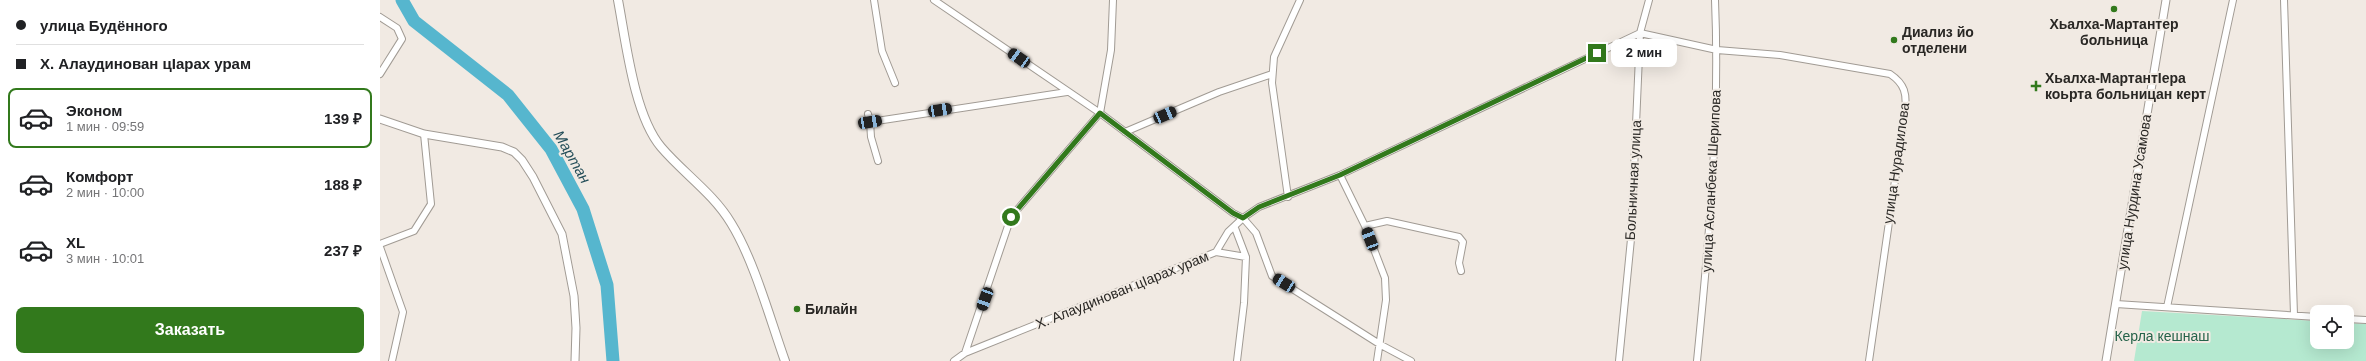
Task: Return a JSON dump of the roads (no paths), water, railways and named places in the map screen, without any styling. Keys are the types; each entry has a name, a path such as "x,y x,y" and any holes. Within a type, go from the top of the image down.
{"main road":[{"path":"618,0 639,105 660,146 704,188 731,223 752,268 785,361"}],"street":[{"path":"874,0 882,51 895,83"},
{"path":"934,0 1067,92 1100,113 1233,213 1243,218 1256,233 1272,276 1411,361"},
{"path":"966,353 1011,217 1100,113 1111,50 1112,0"},
{"path":"1288,197 1272,74 1274,57 1300,0"},
{"name":"Больничная улица","path":"1619,361 1631,239 1640,33 1649,0"},
{"name":"улица Асланбека Шерипова","path":"1697,361 1710,238 1717,50 1715,0"},
{"name":"улица Нурдина Усамова","path":"2106,361 2166,0"},
{"path":"2167,307 2233,0"},
{"path":"2284,0 2294,315"},
{"path":"380,17 397,28 402,39 380,74"},
{"path":"1640,33 1717,50"},
{"name":"Х. Алаудинован цIарах урам","path":"954,361 966,353 1216,252 1228,232 1235,228 1243,218 1259,207 1288,197 1340,175 1640,33"},
{"name":"улица Нурадилова","path":"1717,50 1780,55 1890,74 1900,80 1904,88 1905,111 1869,361"},
{"path":"1125,132 1219,92 1272,74"},
{"path":"870,122 1067,92"},
{"path":"868,114 871,137 878,161"},
{"path":"380,119 424,134 502,147 514,152 533,177 562,234 574,296 576,328 575,361"},
{"path":"392,361 403,312 380,246 414,231 431,204 424,134"},
{"path":"1340,175 1365,226 1385,278 1386,300 1381,344 1377,361"},
{"path":"1365,226 1387,221 1459,237 1463,242 1459,263 1460,271"},
{"path":"1235,228 1246,257 1244,303 1237,361"},
{"path":"1216,252 1246,257"},
{"path":"2116,304 2310,316"},
{"path":"2354,319 2366,320"}],"waterway":[{"name":"Мартан","path":"402,0 414,21 508,95 551,149 583,209 607,285 613,361"}],"place":[{"name":"Хьалха-Мартантер больница","path":"2114,9"},
{"name":"Диализ йо отделени","path":"1894,40"},
{"name":"Хьалха-МартантIера коьрта больницан керт","path":"2036,86"},
{"name":"Билайн","path":"797,309"}],"park label":[{"name":"Керла кешнаш","path":"2162,336"}]}
